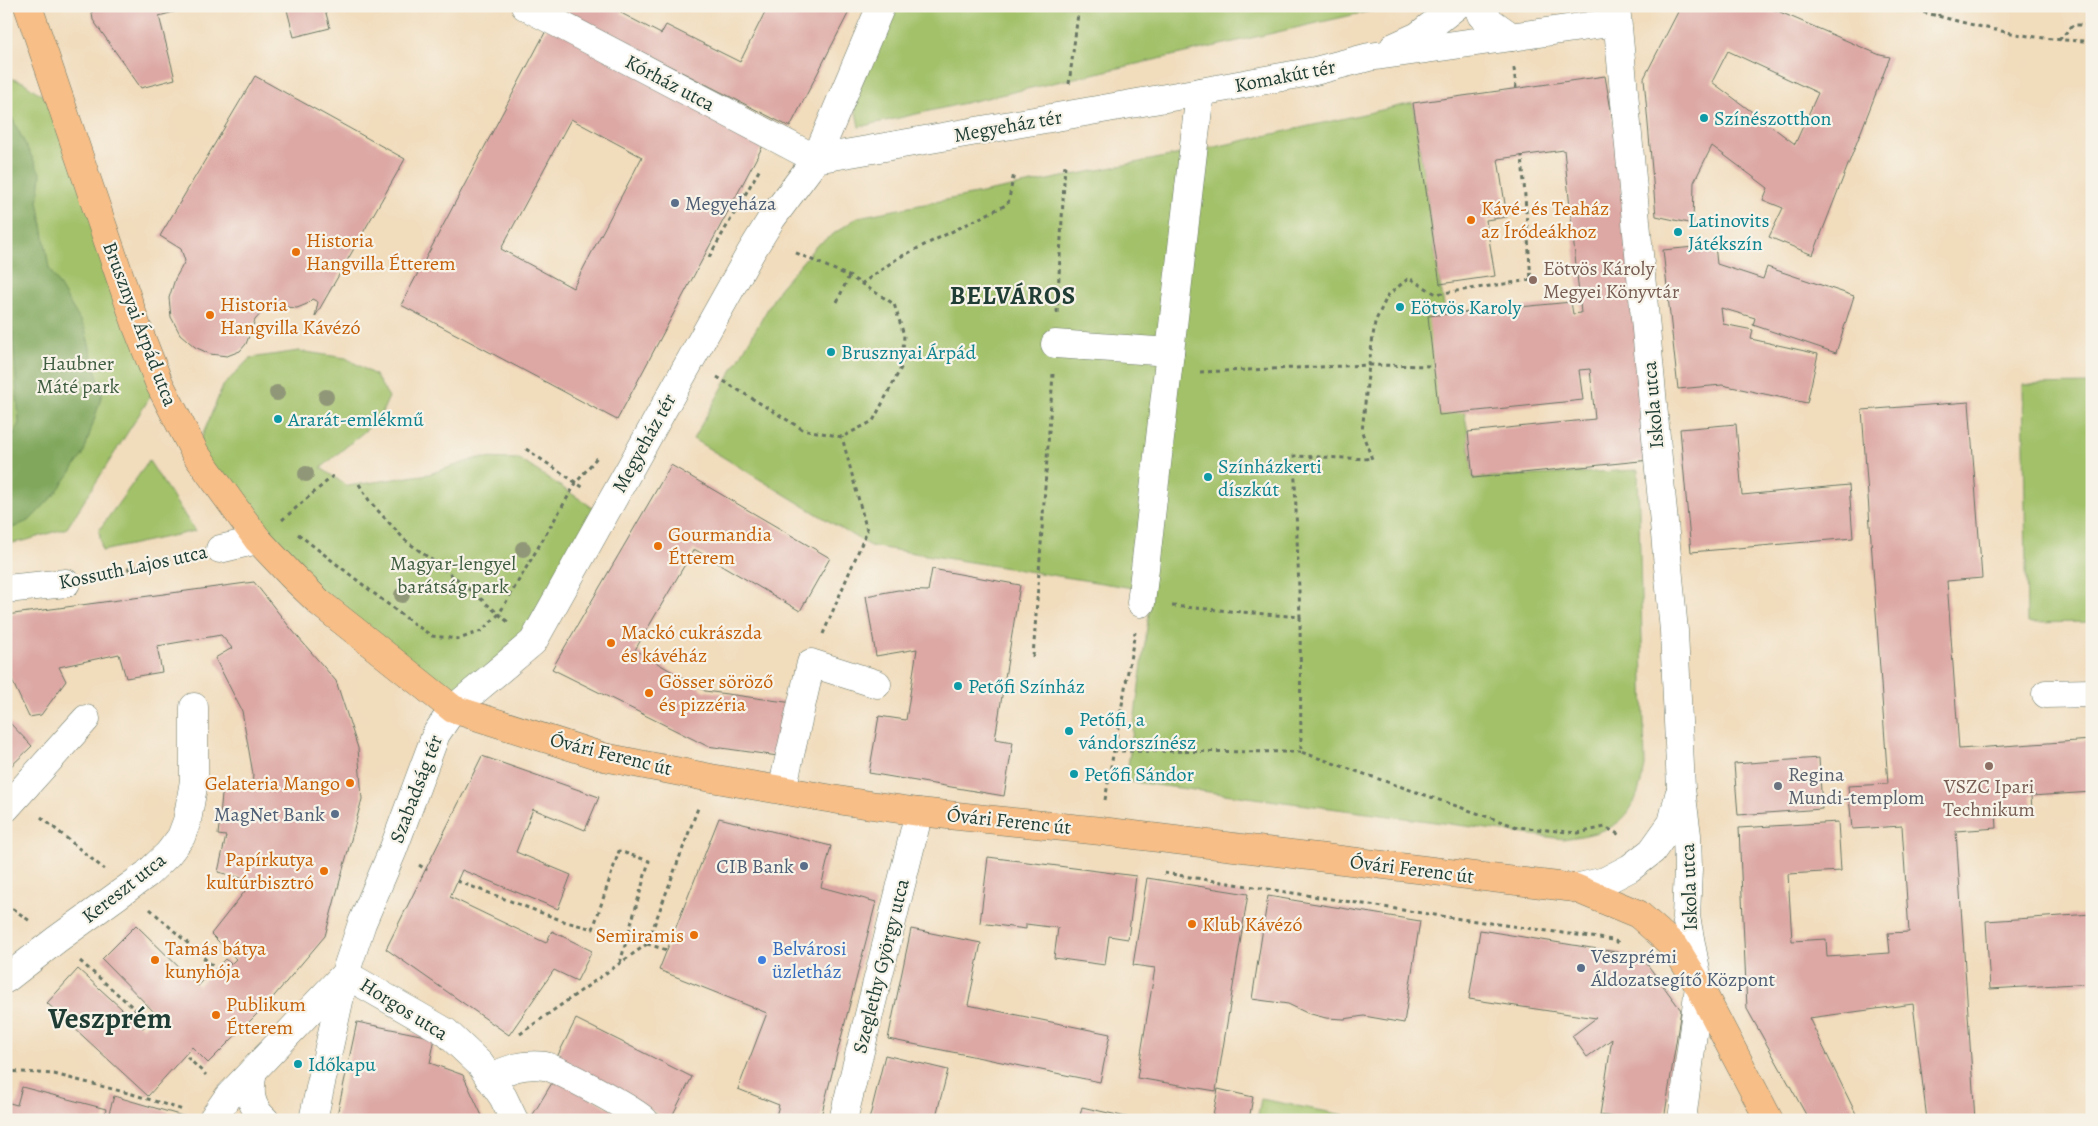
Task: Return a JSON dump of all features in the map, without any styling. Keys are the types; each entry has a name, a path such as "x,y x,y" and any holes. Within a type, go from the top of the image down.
{"main road":[{"name":"Brusznyai Árpád utca","path":"28,6 106,238 159,383 195,453 258,540 320,603 453,710"},
{"name":"Óvári Ferenc út","path":"453,710 604,757 782,790 919,812 1111,832 1575,888 1638,914 1675,948 1699,986 1769,1120"}],"street":[{"name":"Kórház utca","path":"525,6 816,159"},
{"name":"Megyeház tér","path":"453,710 533,642 751,252 772,218 816,159 881,6"},
{"name":"Komakút tér","path":"1369,57 1418,36 1456,6"},
{"path":"1478,6 1481,15 1512,37"},
{"name":"Komakút tér","path":"1200,92 1315,71 1369,57 1512,37 1619,11"},
{"name":"Iskola utca","path":"1619,11 1674,631 1681,789 1687,835 1686,917 1699,986 1682,1120"},
{"name":"Megyeház tér","path":"816,159 1200,92"},
{"path":"1140,603 1200,92"},
{"path":"1055,344 1170,351"},
{"name":"Kossuth Lajos utca","path":"220,549 258,540"},
{"name":"Kossuth Lajos utca","path":"6,588 66,583"},
{"path":"782,790 811,663 877,684"},
{"path":"2046,694 2092,693"},
{"name":"Kereszt utca","path":"6,980 56,940 147,874 168,854 181,837 187,821 194,781 194,707"},
{"name":"Szabadság tér","path":"311,1116 346,974 362,923 393,850 428,752 436,734 453,710"},
{"path":"6,808 86,719"},
{"name":"Iskola utca","path":"1575,888 1605,881 1630,868 1652,851 1672,823 1681,789"},
{"name":"Szeglethy György utca","path":"843,1120 919,812"},
{"name":"Szabadság tér","path":"212,1119 228,1097 252,1071 346,974"},
{"name":"Horgos utca","path":"346,974 446,1032 484,1071 502,1097 514,1120"},
{"path":"484,1071 513,1066 546,1066 597,1091 644,1120"},
{"path":"252,1071 249,1088 251,1102 264,1120"}],"path":[{"path":"1068,88 1080,6"},
{"path":"1900,6 2005,34 2059,41 2092,40"},
{"path":"1938,6 1939,16"},
{"path":"2059,41 2073,25 2092,25"},
{"path":"1301,752 1300,618 1294,456 1372,459 1362,432 1375,322 1388,294 1409,278 1436,294 1531,280 1522,155"},
{"path":"1033,657 1055,344 1065,163"},
{"path":"861,284 898,258 1008,204 1014,173"},
{"path":"716,376 802,429 842,437 873,421 902,366 904,335 894,304 849,276 794,252"},
{"path":"837,302 849,276"},
{"path":"1170,351 1369,365 1434,366"},
{"path":"811,663 867,531 842,437"},
{"path":"526,449 609,505"},
{"path":"258,540 333,476"},
{"path":"296,533 403,616 432,636 459,639 481,631 499,614 576,483"},
{"path":"359,484 370,502 405,540 461,582 499,614"},
{"path":"276,513 281,521 289,527"},
{"name":"Kossuth Lajos utca","path":"66,583 220,549"},
{"path":"1104,803 1140,603 1300,618"},
{"path":"1113,751 1301,752 1517,827 1578,833 1605,828"},
{"path":"484,1071 554,1009 647,944 698,807 689,805"},
{"path":"39,815 126,888 214,967"},
{"path":"457,881 566,922 593,929 619,851 649,861 620,963"},
{"path":"1158,872 1454,918 1613,940 1621,944"},
{"path":"6,904 56,940 146,1019"},
{"path":"647,944 667,950"},
{"path":"6,1071 54,1074 160,1103"}],"green space":[{"path":"894,6 1381,6 1379,9 859,127 854,101"},
{"name":"Haubner Máté park","path":"6,77 23,82 63,110 159,383 67,528 24,541 6,544"},
{"path":"1413,103 1440,284 1468,432 1473,478 1638,470 1645,766 1635,800 1620,821 1610,827 1582,836 1563,839 1126,781 1152,591 870,546 693,439 779,289 816,246 858,217 1201,150"},
{"path":"6,113 11,116 41,175 38,200 49,268 85,329 102,395 83,455 55,494 30,520 6,531 6,450 19,423 10,295 6,279"},
{"name":"Magyar-lengyel barátság park","path":"299,351 346,358 375,375 389,397 379,419 321,468 347,486 429,474 478,458 519,459 604,515 533,642 453,709 320,603 195,453 223,386 250,358"},
{"path":"2092,384 2092,622 2027,623 2023,385"},
{"path":"149,461 195,531 102,551 99,530"},
{"path":"1261,1099 1344,1115 1344,1120 1257,1120"}],"building":[{"path":"91,6 176,6 177,11 159,16 175,79 141,88 93,20"},
{"path":"286,6 324,6 330,28 294,37"},
{"path":"570,6 625,6 621,13 661,34 666,25 740,62 768,6 852,6 790,127 567,14"},
{"name":"Színészotthon","path":"1681,6 1766,6 1880,55 1890,57 1813,255 1769,237 1783,208 1763,200 1768,188 1712,146 1694,182 1693,224 1656,216 1644,78","holes":["1728,51 1818,93 1795,144 1712,82"]},
{"name":"Megyeháza","path":"549,25 766,140 617,420 401,305","holes":["571,119 642,157 573,288 501,249"]},
{"path":"255,76 405,159 315,317 318,302 312,299 307,304 297,308 273,306 263,311 255,320 246,344 240,351 227,356 210,354 195,347 180,334 171,317 169,298 175,279 185,261 181,249 160,236"},
{"path":"1605,76 1617,144 1650,460 1473,478 1468,432 1595,419 1590,369 1579,370 1583,400 1439,415 1428,316 1571,302 1573,314 1581,313 1564,150 1498,159 1507,217 1486,220 1495,276 1440,284 1413,103"},
{"path":"1715,245 1717,264 1763,279 1767,267 1854,296 1836,353 1753,325 1755,318 1721,308 1723,324 1753,330 1751,339 1818,354 1807,403 1722,385 1678,389 1663,250"},
{"name":"VSZC Ipari Technikum","path":"1969,402 1982,578 1947,581 1959,749 2092,740 2092,792 2031,796 2032,810 1996,812 1997,828 1956,831 1975,1120 1927,1120 1913,1004 1809,1018 1859,1120 1809,1120 1747,1009 1739,828 1838,822 1841,871 1788,874 1792,941 1826,939 1827,957 1890,953 1888,933 1909,932 1902,826 1852,829 1848,786 1888,784 1862,410"},
{"path":"1736,424 1742,495 1849,485 1853,538 1691,552 1680,429"},
{"path":"671,465 830,558 800,611 694,549 635,650 705,691 793,703 785,757 707,746 552,669"},
{"name":"Petőfi Színház","path":"932,569 1020,585 995,739 1013,742 1004,796 869,773 879,716 906,720 917,649 876,656 866,596 898,590 928,591"},
{"path":"254,582 336,681 358,748 362,799 325,936 269,1002 208,1063 192,1047 148,1096 47,1003 78,969 143,1028 156,1014 102,959 136,925 198,986 225,959 231,964 236,959 211,934 253,881 218,872 226,836 218,835 223,785 252,788 253,774 242,711 215,658 232,648 221,635 157,646 162,672 126,678 119,654 59,667 66,681 41,715 29,717 8,672 6,672 6,615"},
{"path":"6,719 32,746 6,771"},
{"path":"482,756 599,797 585,830 533,809 516,852 571,875 558,909 462,870 450,897 546,943 552,931 592,951 577,981 554,970 509,1035 386,949"},
{"name":"Regina Mundi-templom","path":"1819,758 1822,809 1738,815 1734,764"},
{"name":"Belvárosi üzletház","path":"719,818 831,846 821,887 876,902 820,1120 775,1120 779,1105 738,1089 767,1013 659,970"},
{"path":"988,857 1136,876 1128,939 1109,936 1105,965 1054,958 1058,928 1026,924 1026,929 980,923"},
{"path":"1147,878 1248,894 1216,1091 1137,1078 1155,968 1133,965"},
{"path":"1268,896 1420,921 1404,1023 1364,1016 1344,1019 1326,1018 1307,1013 1288,1004 1252,999"},
{"path":"2092,914 2092,983 1990,989 1986,921"},
{"path":"911,929 981,943 968,1005 1110,1034 1100,1082 888,1039"},
{"path":"1480,930 1641,956 1681,1010 1664,1120 1634,1120 1600,1115 1612,1039 1587,1057 1572,1036 1596,1018 1469,999"},
{"path":"576,1019 692,1077 670,1120 554,1063"},
{"path":"357,1022 435,1038 430,1063 463,1075 484,1120 418,1118 418,1120 336,1120"},
{"path":"885,1055 948,1070 936,1116 949,1120 869,1120"},
{"path":"555,1078 631,1120 534,1120 532,1116"},
{"path":"22,1087 106,1109 104,1120 6,1120 6,1102 17,1105"},
{"path":"1218,1089 1253,1097 1249,1120 1212,1120"},
{"path":"114,1096 193,1119 193,1120 107,1120"},
{"path":"1082,1107 1135,1119 1135,1120 1079,1120"}],"place":[{"name":"Színészotthon","path":"1704,118"},
{"name":"Megyeháza","path":"675,203"},
{"name":"Kávé- és Teaház az Íródeákhoz","path":"1471,220"},
{"name":"Latinovits Játékszín","path":"1678,232"},
{"name":"Historia Hangvilla Étterem","path":"296,252"},
{"name":"Eötvös Károly Megyei Könyvtár","path":"1533,280"},
{"name":"Eötvös Karoly","path":"1400,307"},
{"name":"Historia Hangvilla Kávézó","path":"210,315"},
{"name":"Brusznyai Árpád","path":"831,352"},
{"name":"Ararát-emlékmű","path":"278,419"},
{"name":"Színházkerti díszkút","path":"1208,477"},
{"name":"Gourmandia Étterem","path":"658,546"},
{"name":"Mackó cukrászda és kávéház","path":"611,643"},
{"name":"Petőfi Színház","path":"958,686"},
{"name":"Gösser söröző és pizzéria","path":"649,693"},
{"name":"Petőfi, a vándorszínész","path":"1069,731"},
{"name":"VSZC Ipari Technikum","path":"1989,766"},
{"name":"Petőfi Sándor","path":"1074,774"},
{"name":"Gelateria Mango","path":"350,783"},
{"name":"Regina Mundi-templom","path":"1778,786"},
{"name":"MagNet Bank","path":"335,814"},
{"name":"CIB Bank","path":"804,866"},
{"name":"Papírkutya kultúrbisztró","path":"324,871"},
{"name":"Klub Kávézó","path":"1192,924"},
{"name":"Semiramis","path":"694,935"},
{"name":"Tamás bátya kunyhója","path":"155,960"},
{"name":"Belvárosi üzletház","path":"762,960"},
{"name":"Veszprémi Áldozatsegítő Központ","path":"1581,968"},
{"name":"Publikum Étterem","path":"216,1015"},
{"name":"Időkapu","path":"298,1064"}],"district":[{"name":"BELVÁROS","path":"1013,296"},
{"name":"Veszprém","path":"110,1018"}]}
